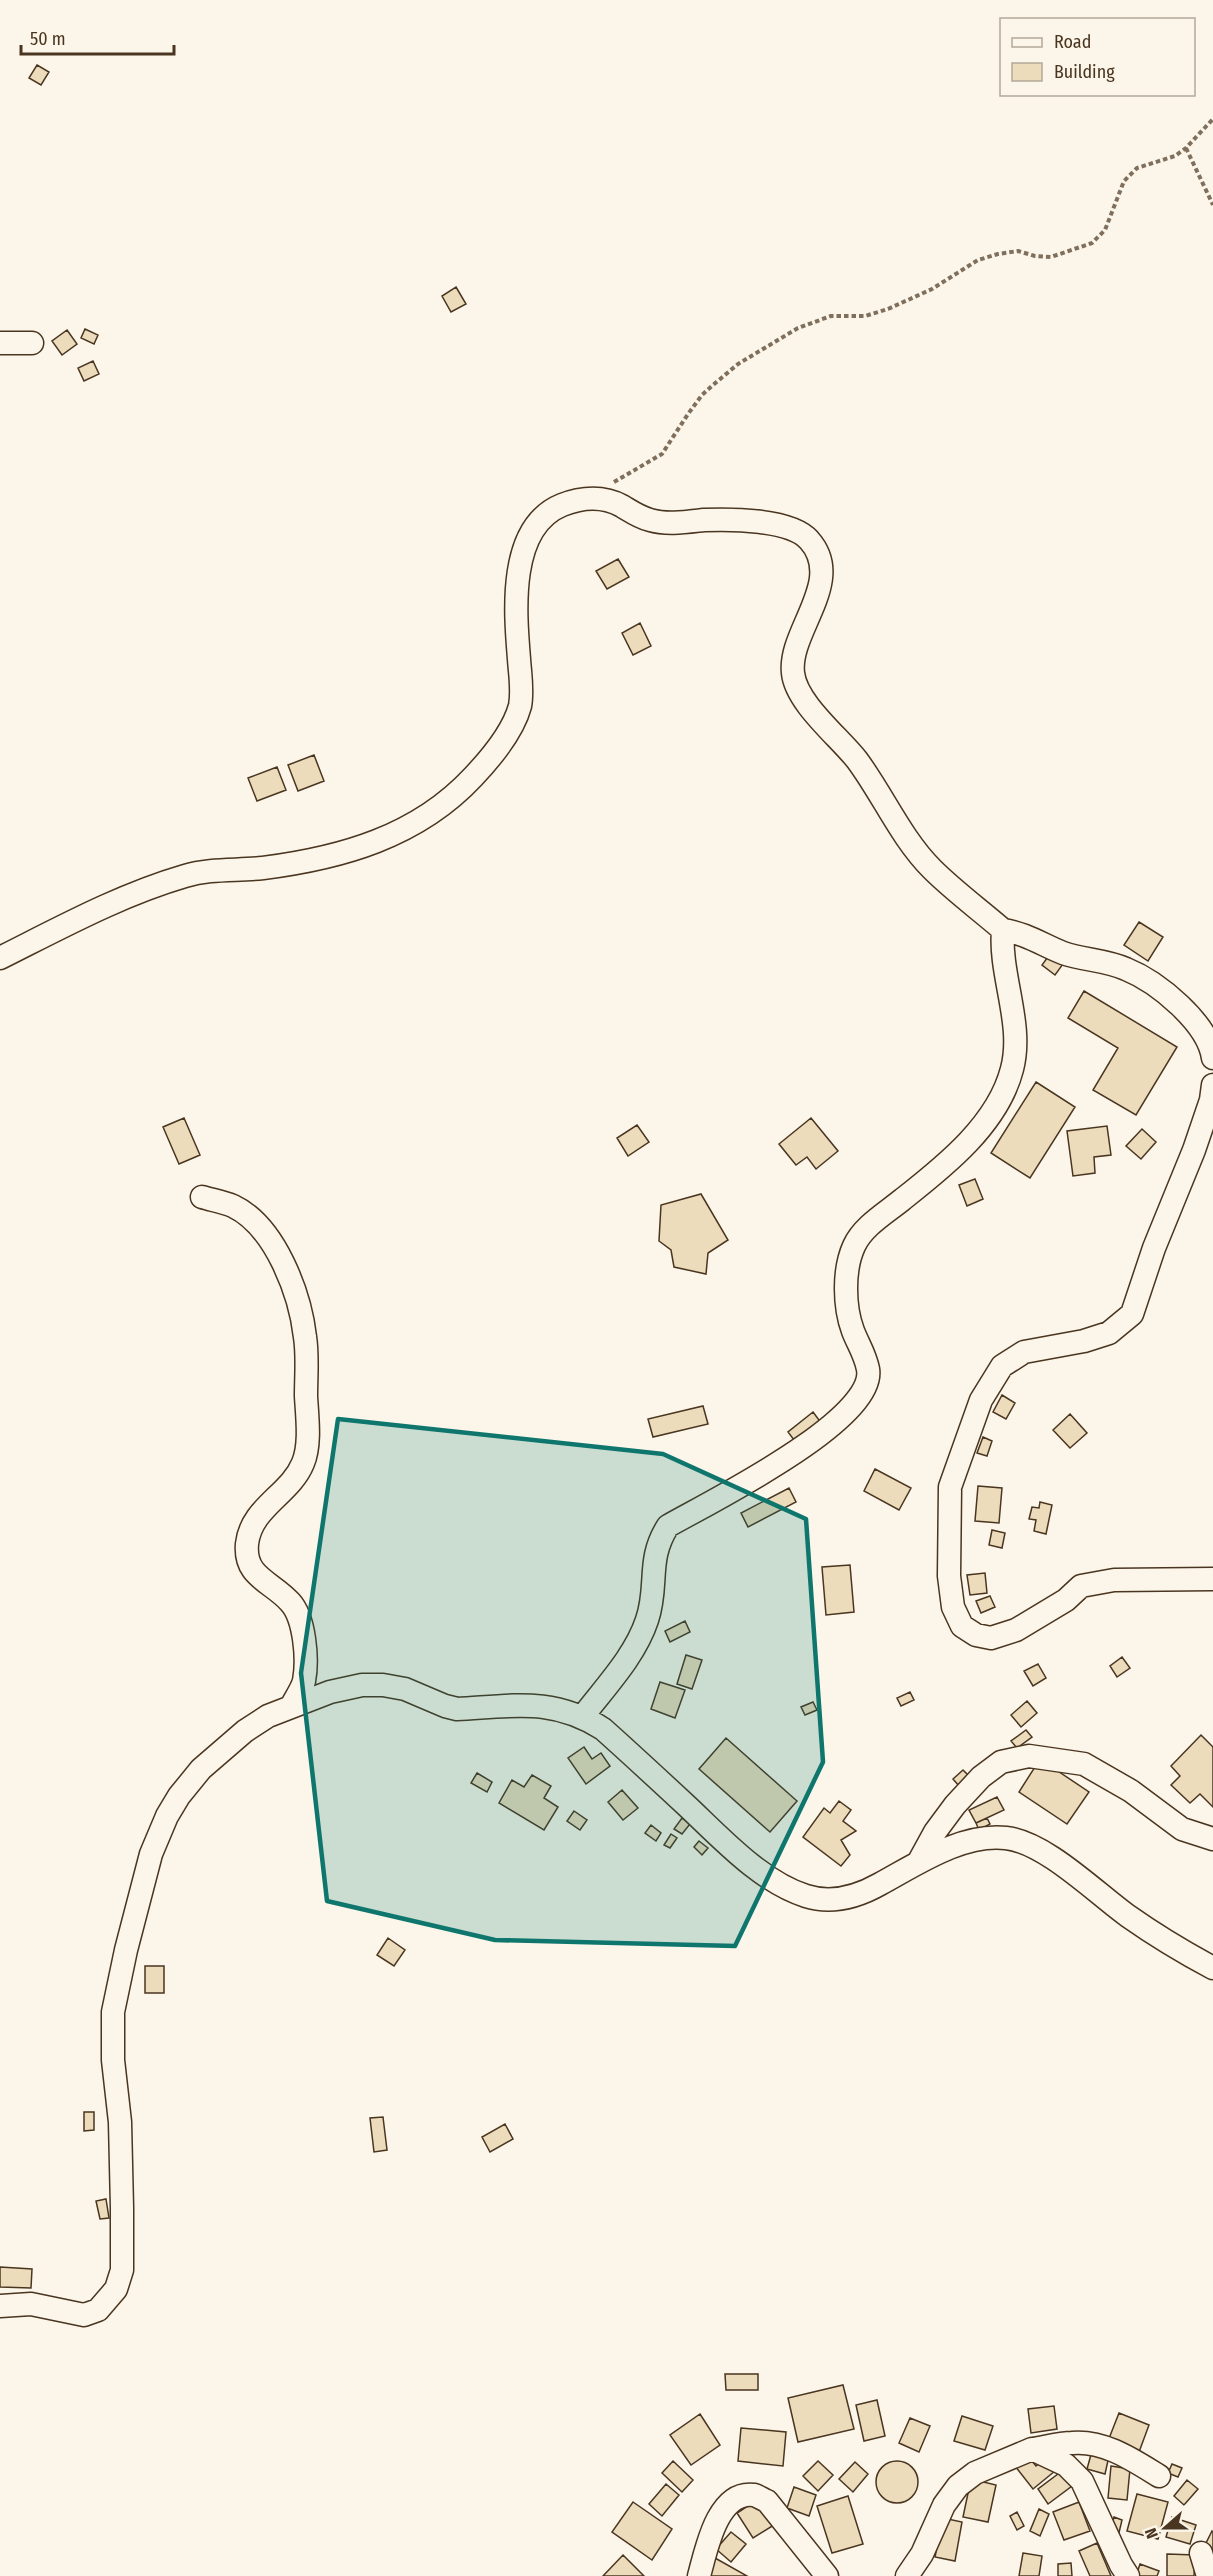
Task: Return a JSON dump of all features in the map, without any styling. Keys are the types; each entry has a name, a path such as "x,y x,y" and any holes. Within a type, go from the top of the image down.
{"street":[{"path":"0,343 32,343"},
{"path":"0,958 105,906 188,875 260,868 326,858 361,849 407,827 453,796 474,776 504,738 520,704 517,621 520,566 526,539 543,517 562,505 599,498 656,522 750,521 789,527 807,537 816,550 820,567 820,586 811,615 795,651 793,675 802,696 820,721 857,760 896,823 931,868 1003,930 1017,932 1065,953 1127,969 1175,1000 1202,1030 1213,1058"},
{"path":"583,1716 637,1644 648,1619 654,1593 653,1561 658,1541 668,1526 805,1447 846,1412 864,1392 868,1372 863,1350 853,1331 847,1305 849,1270 854,1246 864,1230 936,1172 977,1132 1000,1098 1012,1068 1014,1029 1002,947 1003,930"},
{"path":"1213,1085 1211,1100 1194,1150 1154,1248 1132,1314 1109,1333 1084,1341 1024,1352 1002,1365 981,1400 950,1487 949,1576 953,1607 962,1626 976,1635 991,1638 1016,1630 1066,1600 1081,1586 1114,1581 1213,1579"},
{"path":"202,1197 233,1207 256,1222 275,1250 291,1280 305,1337 307,1441 304,1462 294,1479 256,1519 248,1541 247,1559 255,1573 292,1603 303,1632 306,1663 303,1683 292,1705"},
{"path":"0,2306 31,2304 84,2315 98,2310 116,2289 122,2270 122,2208 120,2122 113,2060 113,2012 126,1950 151,1854 167,1816 179,1796 201,1769 245,1731 268,1716 330,1692 362,1685 383,1685 405,1689 458,1709 551,1706 583,1716 603,1729 719,1837 770,1878 807,1897 831,1899 854,1897 953,1847 985,1838 1007,1838 1029,1845 1079,1876 1156,1935 1213,1968"},
{"path":"918,1863 935,1832 955,1805 981,1777 1001,1762 1029,1756 1084,1764 1131,1791 1182,1829 1213,1839"},
{"path":"907,2576 922,2554 944,2505 958,2486 975,2473 1032,2449 1072,2442 1102,2446 1133,2460 1159,2476"},
{"path":"1032,2449 1066,2465 1082,2481 1120,2565 1128,2576"},
{"path":"699,2576 714,2525 725,2507 738,2498 754,2495 767,2501 827,2576"},
{"path":"1201,2553 1208,2576"}],"path":[{"path":"599,498 619,479 662,454 702,395 738,364 798,328 831,316 865,316 888,309 932,289 978,260 998,254 1018,251 1035,256 1052,257 1092,243 1105,230 1124,182 1137,168 1175,156 1186,148 1213,119"},
{"path":"1186,148 1213,205"}],"highlighted area":[{"path":"338,1419 663,1454 806,1519 823,1762 735,1946 495,1940 327,1901 301,1673"}],"building":[{"path":"37,65 49,72 41,85 29,78"},
{"path":"456,287 466,304 451,312 442,296"},
{"path":"85,329 98,335 94,344 81,338"},
{"path":"67,330 77,344 62,355 52,341"},
{"path":"93,361 99,374 84,381 78,368"},
{"path":"618,559 629,577 607,589 596,571"},
{"path":"640,623 651,646 633,655 622,633"},
{"path":"314,755 324,781 298,791 288,765"},
{"path":"277,767 286,790 257,801 248,778"},
{"path":"1139,922 1163,937 1148,961 1124,945"},
{"path":"1050,954 1063,964 1055,975 1042,965"},
{"path":"1084,991 1177,1047 1136,1115 1093,1090 1118,1048 1068,1018"},
{"path":"1036,1082 1075,1107 1030,1178 991,1153"},
{"path":"184,1118 200,1155 179,1164 163,1127"},
{"path":"811,1118 838,1151 816,1169 807,1157 796,1165 779,1144"},
{"path":"637,1125 649,1142 628,1156 617,1138"},
{"path":"1107,1126 1111,1155 1094,1157 1095,1173 1073,1176 1067,1131"},
{"path":"1142,1129 1156,1142 1141,1159 1126,1146"},
{"path":"975,1179 983,1199 967,1206 959,1185"},
{"path":"701,1194 728,1240 708,1253 706,1274 674,1267 671,1250 659,1241 661,1205"},
{"path":"1002,1395 1015,1403 1006,1419 993,1412"},
{"path":"703,1406 708,1424 653,1437 648,1419"},
{"path":"813,1412 822,1424 797,1444 788,1432"},
{"path":"1070,1414 1087,1433 1070,1448 1053,1430"},
{"path":"983,1437 992,1441 987,1456 977,1453"},
{"path":"875,1469 911,1488 899,1510 864,1491"},
{"path":"978,1486 1002,1488 999,1523 975,1521"},
{"path":"789,1488 796,1502 748,1527 741,1513"},
{"path":"1040,1502 1052,1505 1046,1534 1034,1531 1036,1520 1029,1519 1032,1507 1039,1508"},
{"path":"992,1530 1005,1533 1002,1548 989,1545"},
{"path":"850,1565 854,1612 826,1615 822,1567"},
{"path":"985,1573 987,1593 970,1595 967,1575"},
{"path":"990,1596 995,1607 981,1613 976,1601"},
{"path":"685,1621 690,1632 670,1642 665,1631"},
{"path":"686,1655 702,1660 692,1689 677,1684"},
{"path":"1122,1657 1130,1668 1117,1677 1110,1666"},
{"path":"1038,1664 1046,1678 1033,1686 1024,1671"},
{"path":"660,1682 685,1690 675,1718 651,1709"},
{"path":"910,1692 914,1700 901,1706 897,1698"},
{"path":"1027,1701 1037,1713 1021,1727 1011,1715"},
{"path":"813,1702 817,1710 805,1715 801,1707"},
{"path":"1026,1730 1032,1737 1017,1748 1011,1741"},
{"path":"1201,1735 1213,1747 1213,1807 1200,1794 1190,1803 1171,1785 1180,1776 1171,1766"},
{"path":"726,1738 797,1801 770,1832 699,1769"},
{"path":"584,1747 592,1759 601,1753 610,1766 586,1784 568,1758"},
{"path":"1040,1759 1089,1792 1067,1824 1019,1792"},
{"path":"963,1770 970,1777 959,1786 953,1779"},
{"path":"477,1773 492,1782 487,1792 471,1783"},
{"path":"532,1775 551,1786 544,1798 558,1807 544,1830 499,1803 512,1780 524,1787"},
{"path":"622,1790 638,1808 623,1820 608,1802"},
{"path":"997,1797 1004,1810 976,1823 969,1810"},
{"path":"839,1801 851,1810 843,1821 856,1831 841,1840 850,1855 841,1866 803,1837 824,1808 830,1813"},
{"path":"574,1811 587,1820 580,1830 567,1821"},
{"path":"682,1818 690,1824 682,1834 674,1829"},
{"path":"987,1818 990,1824 979,1830 976,1823"},
{"path":"651,1825 661,1833 656,1841 645,1833"},
{"path":"671,1834 677,1838 670,1848 664,1845"},
{"path":"699,1841 708,1848 702,1855 694,1847"},
{"path":"388,1938 405,1950 394,1966 377,1955"},
{"path":"145,1966 164,1966 164,1993 145,1993"},
{"path":"84,2112 94,2112 94,2130 84,2131"},
{"path":"383,2117 387,2150 374,2152 370,2118"},
{"path":"505,2124 513,2139 490,2152 482,2137"},
{"path":"106,2199 109,2218 100,2219 96,2201"},
{"path":"0,2267 32,2269 31,2288 0,2287"},
{"path":"725,2374 758,2374 758,2390 726,2390"},
{"path":"843,2385 854,2429 798,2442 788,2398"},
{"path":"877,2400 885,2436 864,2441 856,2405"},
{"path":"1054,2406 1057,2429 1031,2433 1028,2409"},
{"path":"1119,2413 1149,2425 1139,2452 1108,2441"},
{"path":"700,2414 720,2445 691,2465 670,2435"},
{"path":"962,2416 993,2426 985,2450 954,2441"},
{"path":"910,2418 930,2426 919,2452 899,2443"},
{"path":"741,2428 786,2432 783,2466 738,2461"},
{"path":"1092,2451 1109,2456 1105,2474 1087,2469"},
{"path":"1027,2455 1036,2466 1045,2459 1055,2471 1033,2489 1015,2466"},
{"path":"673,2461 693,2480 682,2492 662,2473"},
{"path":"818,2461 833,2475 818,2491 803,2476"},
{"path":"897,2461 912,2467 918,2482 912,2497 897,2503 882,2497 876,2482 882,2467"},
{"path":"855,2462 868,2474 853,2492 839,2479"},
{"path":"1172,2464 1182,2468 1178,2477 1168,2473"},
{"path":"1111,2466 1130,2469 1127,2500 1108,2498"},
{"path":"1062,2471 1072,2486 1048,2504 1038,2489"},
{"path":"971,2479 996,2485 988,2522 963,2517"},
{"path":"1187,2480 1198,2489 1184,2505 1174,2496"},
{"path":"666,2484 679,2495 662,2516 649,2504"},
{"path":"794,2487 816,2495 809,2516 787,2508"},
{"path":"1137,2494 1168,2502 1158,2539 1127,2531"},
{"path":"848,2496 863,2544 832,2553 817,2506"},
{"path":"757,2500 774,2525 753,2538 737,2513"},
{"path":"633,2502 672,2529 652,2560 612,2532"},
{"path":"1079,2502 1090,2531 1064,2540 1053,2512"},
{"path":"1039,2509 1049,2514 1040,2536 1030,2531"},
{"path":"1017,2512 1024,2526 1017,2530 1010,2516"},
{"path":"1114,2517 1122,2520 1118,2537 1109,2534"},
{"path":"1172,2517 1196,2525 1190,2544 1166,2537"},
{"path":"943,2518 962,2522 955,2561 935,2557"},
{"path":"731,2532 746,2544 731,2562 716,2549"},
{"path":"1213,2532 1213,2552 1204,2547"},
{"path":"1097,2543 1111,2576 1090,2576 1079,2551"},
{"path":"1023,2553 1042,2556 1039,2576 1019,2576"},
{"path":"1167,2554 1195,2555 1194,2576 1167,2576"},
{"path":"623,2555 644,2576 603,2576"},
{"path":"715,2558 747,2576 705,2576"},
{"path":"1071,2563 1072,2576 1058,2576 1058,2564"},
{"path":"1140,2564 1159,2571 1157,2576 1136,2576"}]}
